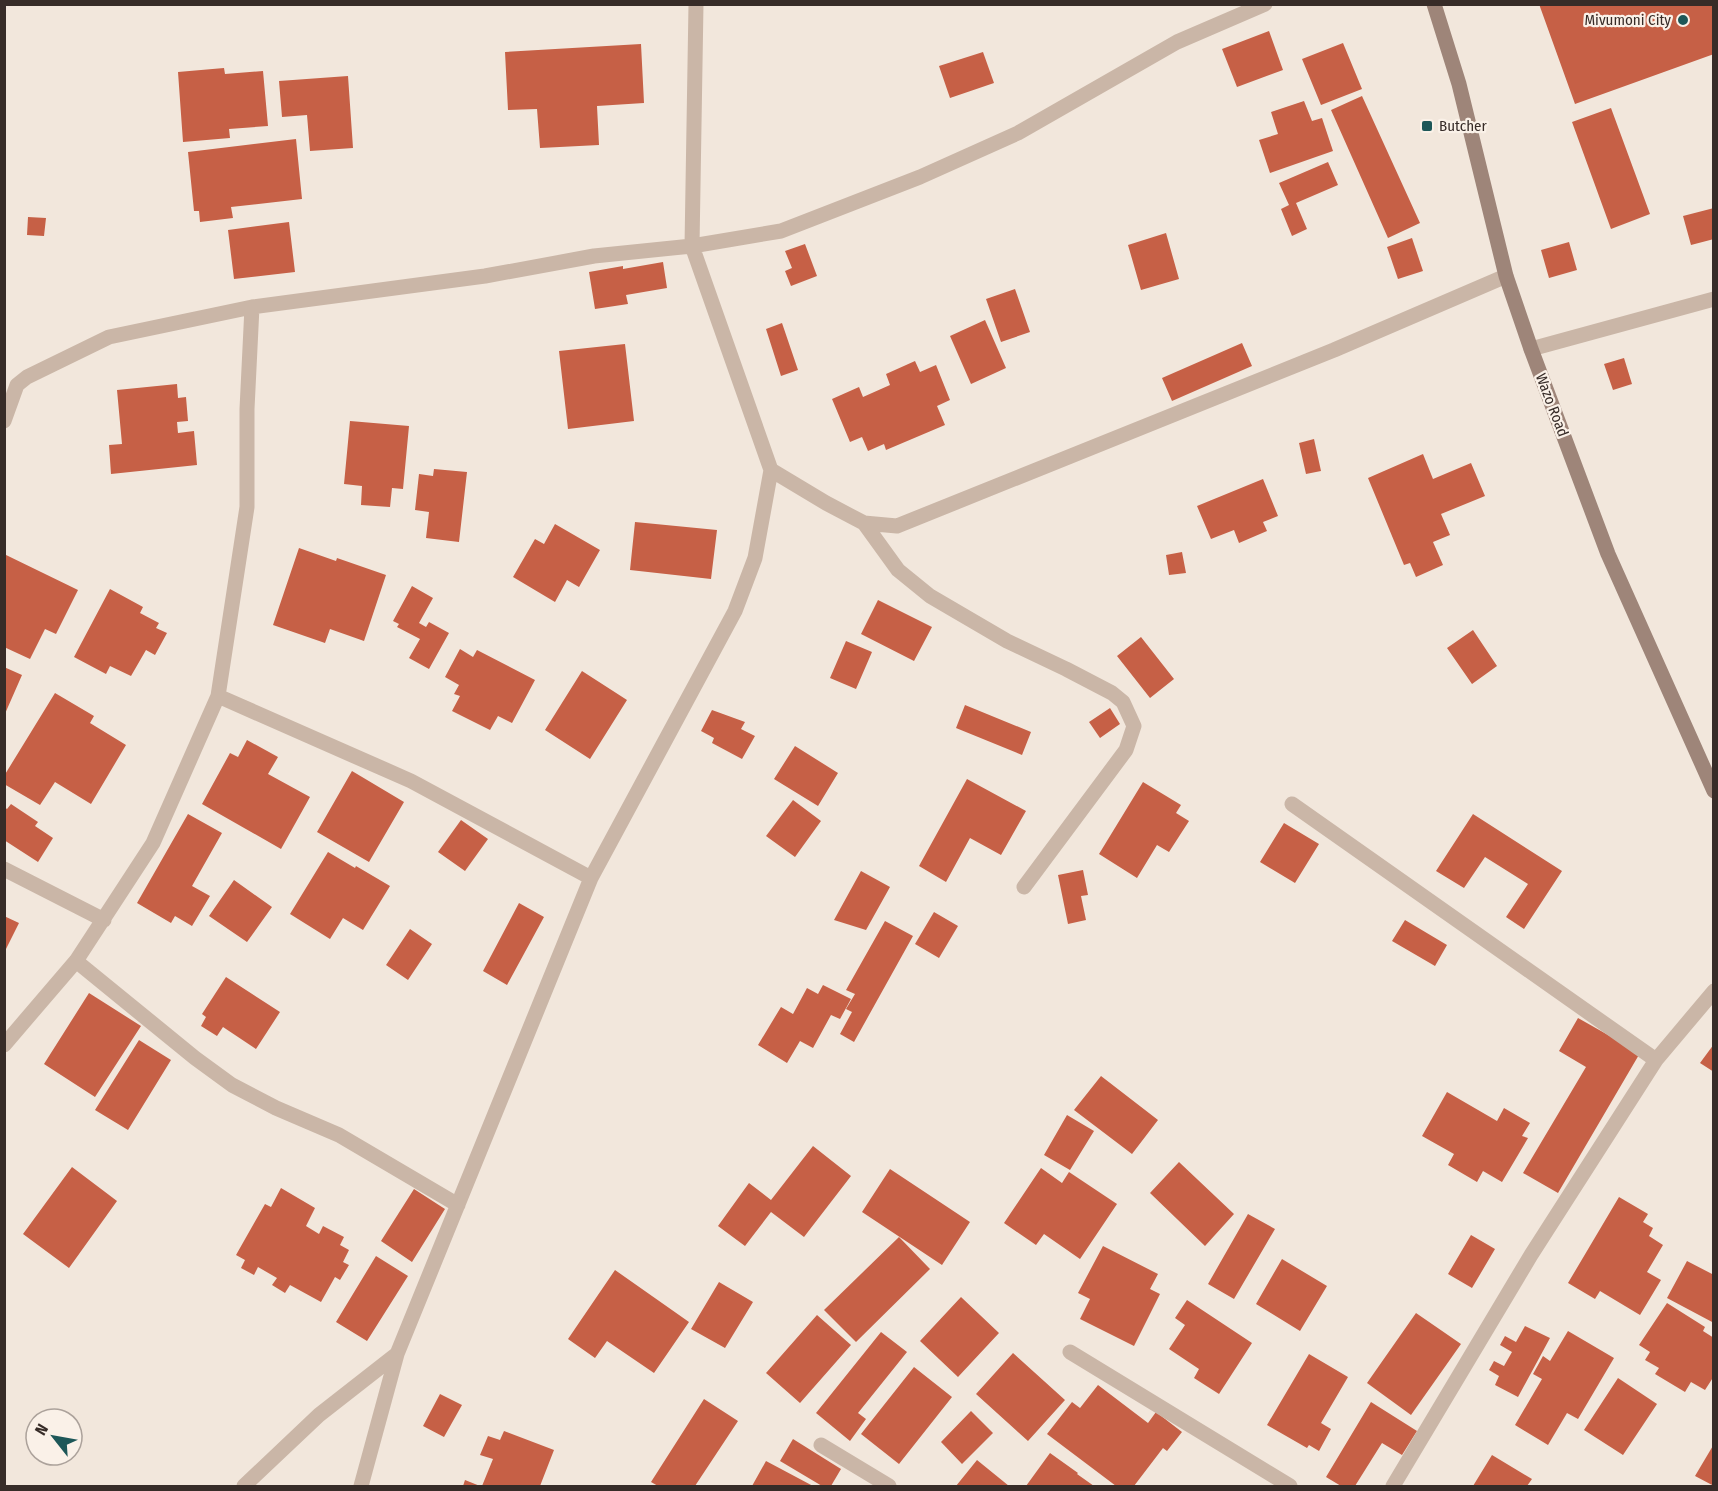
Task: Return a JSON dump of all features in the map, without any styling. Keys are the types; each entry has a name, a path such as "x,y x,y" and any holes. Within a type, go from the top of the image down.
{"main road":[{"name":"Wazo Road","path":"1434,4 1459,84 1506,276 1531,349 1608,554 1713,791"}],"street":[{"path":"361,1486 397,1354 591,878 735,611 755,558 771,470 692,246 696,4"},
{"path":"4,421 11,383 109,337 252,307 485,276 594,256 692,246 781,231 920,177 1018,133 1177,42 1265,4"},
{"path":"771,470 864,523 897,526 1323,354 1506,276"},
{"path":"1531,349 1713,299"},
{"path":"4,1045 76,961 153,843 218,696 247,507 247,408 252,307"},
{"path":"864,523 898,570 930,596 1006,641 1113,693 1123,702 1134,726 1126,750 1024,887"},
{"path":"218,696 411,782 591,878"},
{"path":"1292,804 1656,1060"},
{"path":"4,869 104,920"},
{"path":"76,961 195,1058 232,1085 276,1108 339,1135 458,1205"},
{"path":"1393,1486 1531,1255 1656,1060 1713,991"},
{"path":"1070,1352 1290,1486"},
{"path":"244,1486 319,1415 397,1354"},
{"path":"821,1446 889,1486"}],"building":[{"path":"1539,4 1714,4 1714,54 1575,104"},
{"path":"1269,31 1283,70 1237,87 1222,49"},
{"path":"1343,43 1362,89 1321,105 1302,59"},
{"path":"641,44 644,103 597,106 599,145 540,148 537,109 508,110 505,52"},
{"path":"983,52 994,83 950,98 939,66"},
{"path":"224,68 225,74 263,71 268,126 229,129 230,138 183,142 178,72"},
{"path":"348,76 353,148 310,151 307,115 282,117 279,81"},
{"path":"1362,96 1420,223 1388,238 1331,110"},
{"path":"1304,101 1312,121 1322,118 1333,151 1270,173 1259,140 1278,134 1271,112"},
{"path":"1611,108 1650,214 1611,229 1572,122"},
{"path":"296,139 302,199 231,207 233,218 200,222 199,211 194,211 188,152"},
{"path":"1328,162 1338,185 1296,203 1307,229 1292,236 1281,209 1289,205 1279,183"},
{"path":"1714,208 1714,239 1691,245 1683,216"},
{"path":"28,217 46,218 44,236 27,235"},
{"path":"289,222 295,272 234,279 228,230"},
{"path":"1166,233 1179,279 1141,290 1128,245"},
{"path":"1412,238 1423,271 1398,279 1387,247"},
{"path":"1569,242 1577,270 1549,278 1541,250"},
{"path":"805,244 817,276 791,286 785,271 792,268 785,251"},
{"path":"663,262 667,288 626,295 628,304 595,309 589,272"},
{"path":"1015,289 1030,332 1001,342 986,299"},
{"path":"985,320 1006,368 971,384 950,336"},
{"path":"782,323 798,370 781,376 766,329"},
{"path":"1242,343 1252,366 1172,401 1162,378"},
{"path":"625,344 634,421 568,429 559,351"},
{"path":"1624,358 1632,384 1613,390 1604,364"},
{"path":"915,361 920,372 936,365 950,400 937,406 945,425 886,450 884,444 868,451 862,437 850,442 832,399 859,387 863,397 890,385 886,374"},
{"path":"177,384 178,398 186,397 188,421 177,422 178,433 194,431 197,465 111,474 109,445 122,444 117,390"},
{"path":"350,421 409,426 403,489 392,488 390,507 361,505 362,486 344,484"},
{"path":"1314,439 1321,471 1306,474 1299,443"},
{"path":"1423,454 1433,479 1471,463 1485,496 1441,514 1450,535 1433,542 1443,565 1416,577 1410,563 1404,565 1368,478"},
{"path":"434,469 467,472 459,542 426,538 429,512 415,510 419,474 433,476"},
{"path":"1263,479 1278,516 1263,522 1267,531 1239,543 1234,530 1211,539 1197,506"},
{"path":"635,522 717,530 711,579 630,570"},
{"path":"555,524 600,550 579,587 567,580 555,602 513,577 535,539 544,544"},
{"path":"299,548 386,575 364,641 330,629 325,643 273,625"},
{"path":"1182,552 1186,573 1169,575 1166,555"},
{"path":"4,554 78,590 56,634 45,629 30,659 4,647"},
{"path":"412,586 433,598 419,623 426,627 429,622 449,633 429,669 409,658 420,639 397,627 399,624 393,621"},
{"path":"110,589 143,607 140,613 159,623 156,628 167,633 155,655 146,650 131,676 110,666 106,674 74,657"},
{"path":"878,600 932,627 914,661 861,634"},
{"path":"1473,630 1497,666 1472,684 1447,648"},
{"path":"1141,637 1174,679 1150,698 1117,656"},
{"path":"846,641 872,652 856,689 830,678"},
{"path":"460,649 473,657 477,650 535,680 512,723 498,716 490,730 452,711 460,696 454,694 459,685 445,677"},
{"path":"4,667 22,675 4,716"},
{"path":"582,671 627,700 590,759 545,730"},
{"path":"55,693 94,716 90,723 126,745 91,804 55,782 40,805 4,784 4,776"},
{"path":"965,705 1031,732 1022,755 956,728"},
{"path":"1110,708 1120,724 1100,738 1089,722"},
{"path":"712,710 745,722 741,729 755,736 742,759 712,743 714,738 701,731"},
{"path":"247,740 278,757 268,774 310,797 281,849 202,804 230,753 238,757"},
{"path":"795,746 838,773 818,806 774,779"},
{"path":"352,771 404,802 369,862 317,832"},
{"path":"967,779 1026,811 1001,855 970,838 946,882 919,866"},
{"path":"1143,782 1181,805 1176,813 1189,821 1169,852 1157,845 1137,878 1099,854"},
{"path":"793,800 821,821 795,857 766,836"},
{"path":"11,804 38,822 35,826 53,838 38,862 4,840 4,807 7,809"},
{"path":"188,814 222,833 192,886 210,896 192,926 175,916 171,923 137,903"},
{"path":"1473,814 1562,871 1524,929 1506,917 1528,884 1485,857 1464,888 1436,871"},
{"path":"461,820 488,839 465,871 438,852"},
{"path":"1284,823 1319,844 1295,883 1260,862"},
{"path":"328,852 390,886 363,930 343,918 330,939 290,914"},
{"path":"1083,870 1088,895 1081,896 1086,920 1068,924 1058,875"},
{"path":"861,871 890,887 866,930 834,920"},
{"path":"234,880 272,907 247,942 209,916"},
{"path":"519,903 544,917 507,985 483,971"},
{"path":"934,912 958,926 939,958 915,944"},
{"path":"4,916 19,923 4,953"},
{"path":"1405,920 1447,945 1435,966 1392,941"},
{"path":"885,921 913,936 854,1042 840,1034 852,1012 846,1009 855,994 846,990"},
{"path":"410,929 432,944 408,980 386,965"},
{"path":"226,977 280,1012 256,1049 223,1027 217,1036 201,1026 206,1017 202,1014"},
{"path":"823,985 851,999 840,1019 831,1015 813,1048 800,1041 787,1063 758,1045 781,1007 793,1014 807,988 818,994"},
{"path":"89,993 141,1026 95,1097 44,1064"},
{"path":"1578,1018 1640,1053 1558,1193 1523,1173 1586,1067 1559,1051"},
{"path":"139,1040 171,1060 128,1130 95,1110"},
{"path":"1714,1044 1714,1072 1700,1063"},
{"path":"1101,1076 1158,1120 1132,1154 1074,1110"},
{"path":"1447,1092 1497,1121 1504,1108 1530,1123 1522,1136 1528,1138 1502,1182 1483,1171 1477,1182 1448,1165 1454,1154 1422,1136"},
{"path":"1067,1115 1094,1131 1070,1170 1044,1155"},
{"path":"813,1146 851,1176 804,1237 771,1212 745,1246 718,1226 749,1183 771,1200"},
{"path":"1179,1162 1234,1214 1205,1246 1150,1193"},
{"path":"72,1167 117,1201 69,1268 23,1234"},
{"path":"1041,1168 1062,1183 1069,1172 1117,1204 1080,1259 1044,1234 1036,1245 1004,1223"},
{"path":"890,1169 970,1222 942,1265 862,1212"},
{"path":"281,1188 315,1208 306,1226 319,1234 323,1226 344,1237 340,1245 349,1250 343,1262 349,1265 340,1280 335,1277 321,1302 290,1285 285,1293 272,1285 277,1278 258,1267 254,1275 241,1268 245,1260 236,1255 265,1204 271,1207"},
{"path":"414,1189 445,1209 412,1262 381,1241"},
{"path":"1619,1197 1648,1214 1643,1222 1653,1228 1649,1236 1663,1245 1647,1272 1661,1280 1640,1315 1600,1291 1595,1299 1568,1283"},
{"path":"1248,1214 1275,1229 1234,1299 1208,1284"},
{"path":"1471,1235 1495,1249 1472,1288 1448,1274"},
{"path":"899,1237 930,1269 856,1342 824,1310"},
{"path":"1103,1246 1158,1274 1150,1289 1160,1294 1134,1346 1080,1319 1090,1299 1078,1293"},
{"path":"376,1256 408,1276 367,1341 336,1322"},
{"path":"1282,1259 1327,1286 1300,1331 1256,1304"},
{"path":"1687,1261 1714,1275 1714,1323 1667,1298"},
{"path":"615,1270 689,1322 654,1373 607,1341 595,1358 568,1339"},
{"path":"719,1282 753,1302 725,1348 691,1329"},
{"path":"961,1297 999,1333 958,1377 920,1341"},
{"path":"1187,1300 1252,1343 1219,1394 1194,1378 1199,1369 1169,1349 1185,1325 1175,1318"},
{"path":"1667,1303 1705,1327 1703,1331 1714,1338 1714,1376 1705,1390 1691,1382 1685,1392 1655,1374 1659,1368 1645,1360 1650,1352 1639,1345"},
{"path":"1416,1313 1461,1344 1411,1415 1367,1383"},
{"path":"817,1315 851,1345 800,1403 766,1373"},
{"path":"1525,1326 1550,1338 1518,1397 1495,1385 1499,1376 1489,1370 1494,1361 1504,1366 1512,1352 1500,1345 1505,1336 1516,1342"},
{"path":"1568,1331 1614,1358 1578,1419 1567,1413 1548,1445 1515,1425 1542,1379 1533,1374 1543,1356 1550,1361"},
{"path":"881,1332 907,1352 858,1413 866,1419 850,1441 816,1413"},
{"path":"1013,1353 1065,1400 1028,1441 976,1394"},
{"path":"1309,1354 1348,1377 1321,1423 1331,1429 1319,1451 1309,1445 1307,1448 1267,1425"},
{"path":"914,1367 952,1397 899,1464 861,1434"},
{"path":"1618,1378 1657,1404 1623,1455 1584,1430"},
{"path":"1098,1385 1148,1423 1156,1412 1182,1432 1167,1451 1163,1448 1134,1486 1116,1486 1047,1434 1072,1402 1080,1408"},
{"path":"440,1394 462,1405 444,1437 423,1426"},
{"path":"704,1399 738,1421 695,1486 658,1486 651,1482"},
{"path":"1371,1402 1417,1431 1402,1455 1382,1443 1355,1486 1341,1486 1326,1477"},
{"path":"971,1411 993,1433 962,1464 941,1442"},
{"path":"504,1431 554,1450 540,1486 482,1486 493,1459 480,1455 488,1436 500,1440"},
{"path":"793,1439 841,1469 831,1486 822,1486 780,1461"},
{"path":"1714,1444 1714,1486 1695,1476"},
{"path":"1050,1453 1078,1473 1094,1486 1026,1486"},
{"path":"1492,1455 1532,1479 1527,1486 1473,1486"},
{"path":"977,1460 1009,1486 956,1486"},
{"path":"766,1461 813,1486 752,1486"},
{"path":"465,1480 480,1486 463,1486"}],"place":[{"name":"Mivumoni City","path":"1683,20"},
{"name":"Butcher","path":"1427,126"}]}
